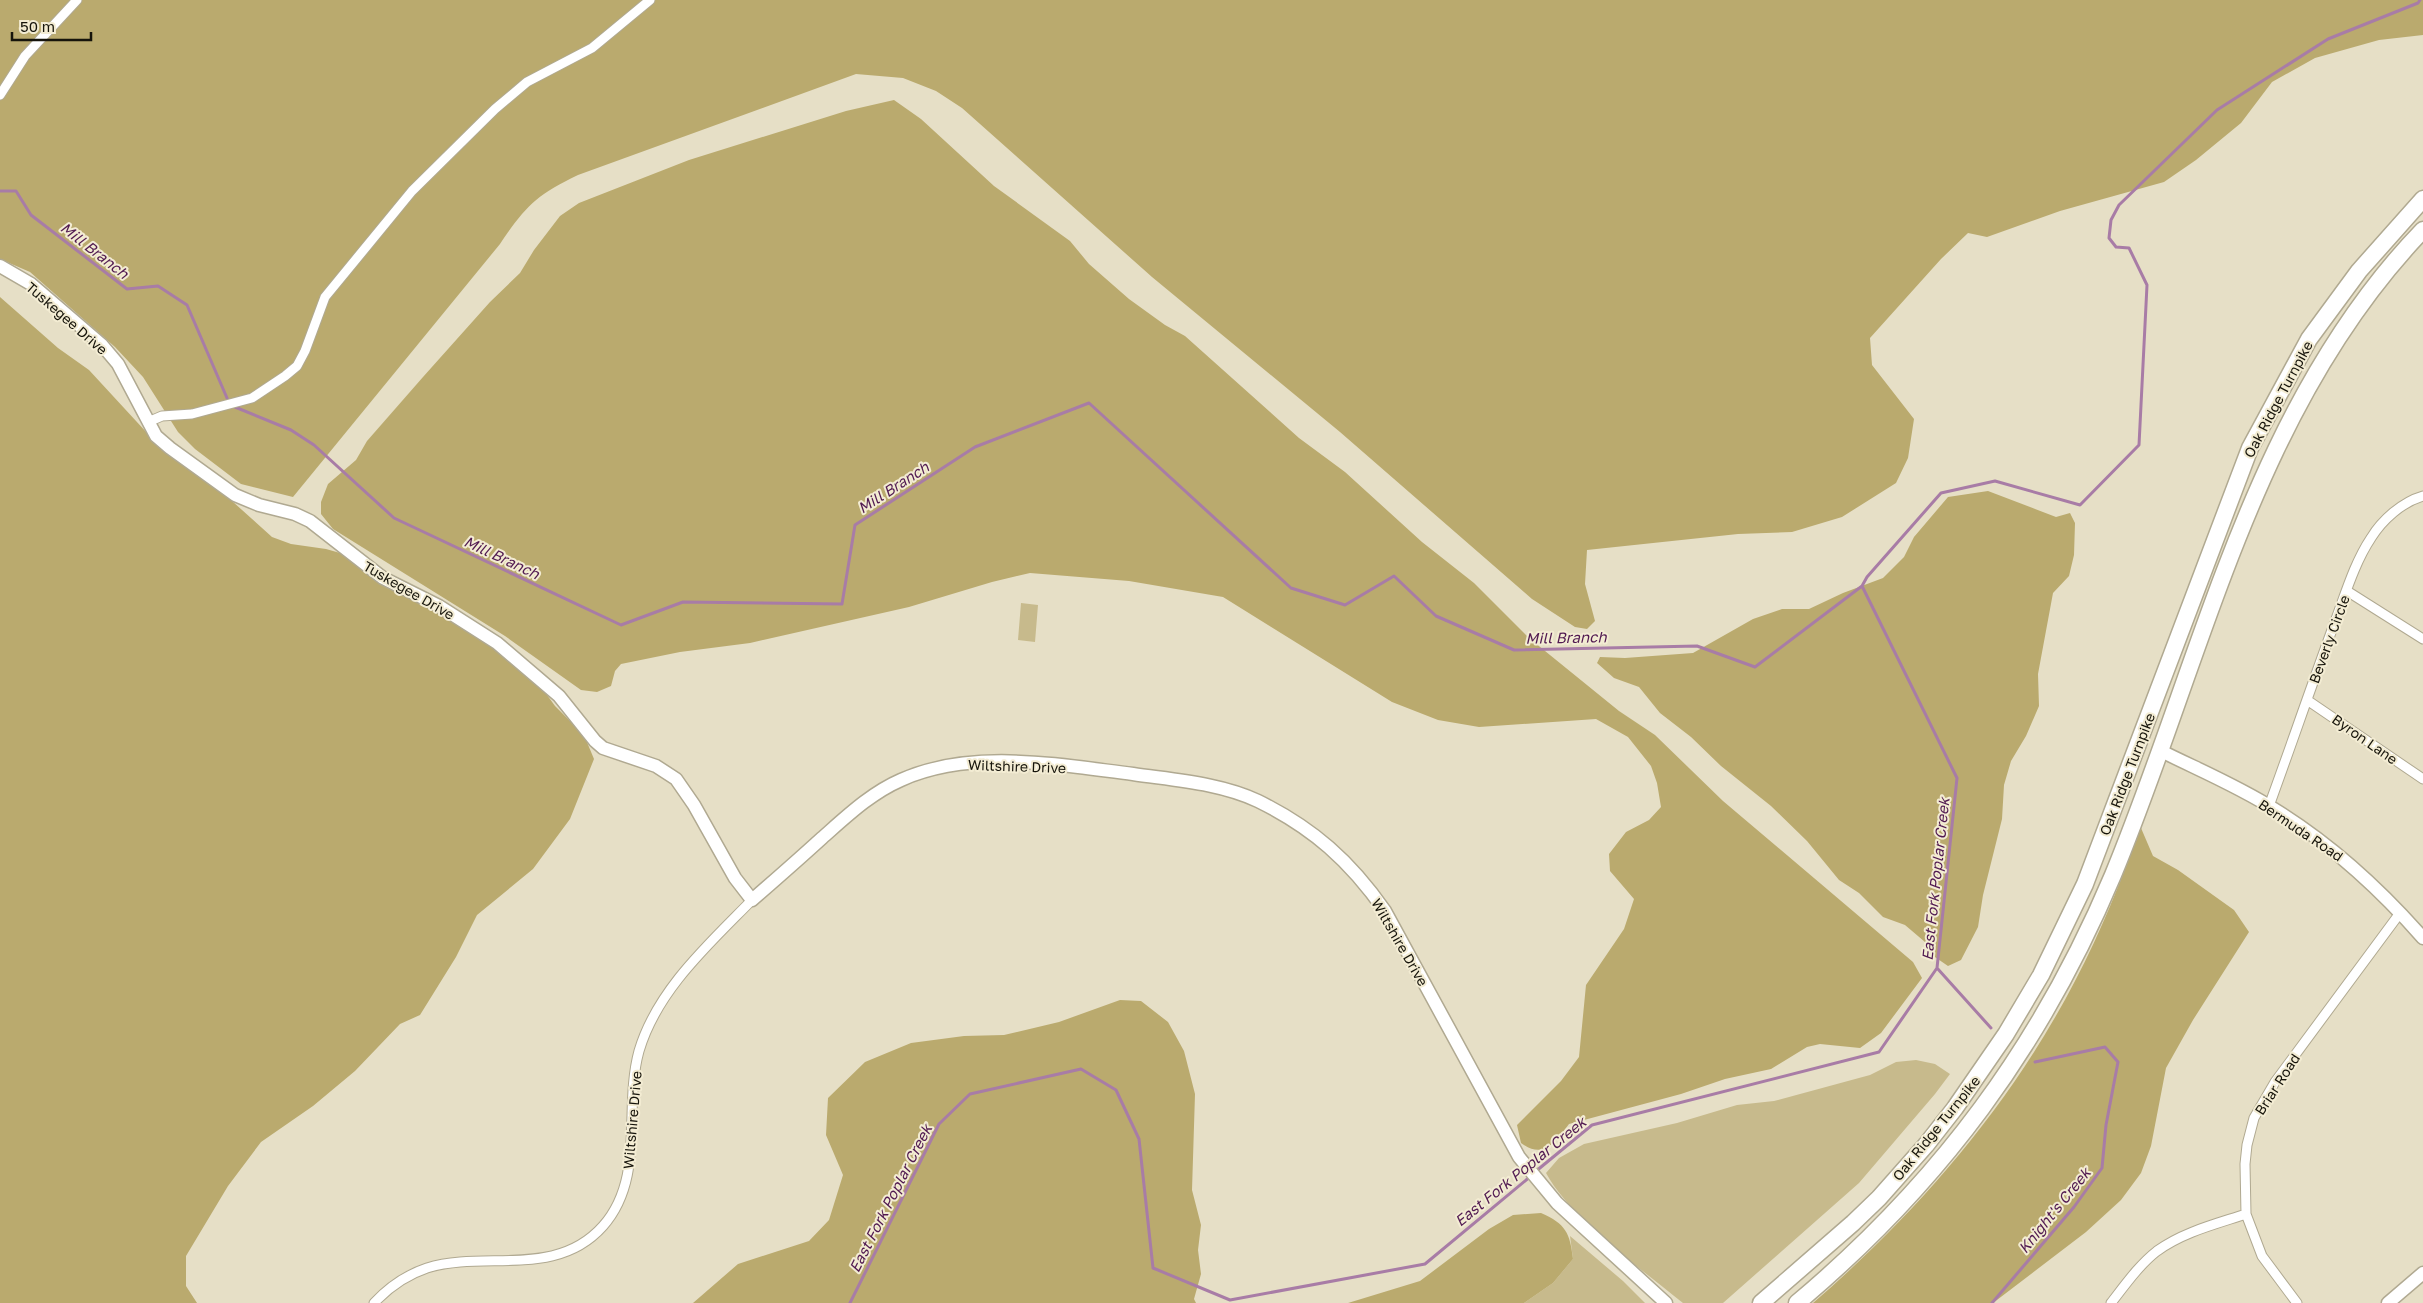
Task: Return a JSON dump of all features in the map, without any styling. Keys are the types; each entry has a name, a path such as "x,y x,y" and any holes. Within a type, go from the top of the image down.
{"highway":[{"name":"Oak Ridge Turnpike","path":"1760,1303 1810,1262 1879,1198 1926,1145 1981,1073 2041,975 2085,884 2250,448 2309,339 2360,271 2423,199"},
{"name":"Oak Ridge Turnpike","path":"1798,1303 1861,1247 1894,1214 1972,1123 2007,1074 2044,1016 2088,930 2114,872 2237,541 2286,425 2320,365 2362,304 2402,252 2423,230"},
{"path":"2140,740 2159,750"},
{"path":"1879,1198 1894,1214"}],"street":[{"path":"0,95 25,56 77,0"},
{"path":"148,422 162,416 182,416 252,398 268,390 297,366 305,351 326,297 412,191 495,109 527,82 592,48 650,0"},
{"name":"Tuskegee Drive","path":"0,266 31,284 102,345 118,364 156,436 220,486 246,500 295,514 310,521 352,556 383,578 440,606 497,643 559,696 595,741 604,748 656,766 676,779 694,805 735,878 752,900"},
{"name":"Beverly Circle","path":"2270,806 2347,591 2364,550 2376,531 2393,513 2413,499 2423,496"},
{"path":"2347,591 2423,639"},
{"name":"Byron Lane","path":"2307,700 2423,779"},
{"name":"Bermuda Road","path":"2159,750 2270,806 2349,862 2400,912 2423,938"},
{"name":"Wiltshire Drive","path":"374,1303 401,1280 429,1268 448,1264 533,1260 559,1254 593,1237 618,1205 628,1174 632,1094 639,1052 648,1029 666,995 685,971 752,900 869,798 901,780 938,768 989,762 1043,764 1161,778 1238,794 1256,801 1304,827 1320,838 1360,877 1384,911 1504,1133 1524,1162 1539,1182 1583,1229 1666,1303"},
{"name":"Briar Road","path":"2298,1303 2262,1256 2246,1214 2244,1183 2247,1145 2256,1114 2275,1082 2400,912"},
{"path":"2111,1303 2132,1276 2164,1246 2192,1232 2246,1214"},
{"path":"2388,1303 2423,1273"}],"shaded area":[{"path":"0,0 2423,0 2423,35 2379,40 2315,58 2272,82 2241,123 2196,160 2164,182 2060,211 1987,237 1968,233 1941,259 1870,338 1872,365 1914,419 1908,458 1896,483 1842,517 1792,532 1738,534 1587,550 1585,584 1595,621 1587,629 1575,627 1532,599 1340,432 1152,277 962,108 936,91 903,78 856,74 578,175 552,189 533,203 517,220 500,244 293,497 241,484 195,449 178,432 143,377 115,347 30,272 0,259"},
{"path":"894,100 921,119 994,186 1070,241 1089,264 1129,299 1165,325 1185,336 1299,438 1345,472 1422,542 1474,583 1529,638 1619,711 1655,735 1723,801 1913,962 1922,978 1881,1033 1860,1048 1820,1044 1807,1047 1771,1069 1725,1079 1681,1094 1569,1124 1548,1147 1536,1150 1529,1148 1521,1143 1517,1125 1561,1081 1579,1057 1586,985 1624,929 1634,899 1610,871 1609,854 1626,832 1649,820 1661,807 1657,783 1651,766 1628,737 1596,719 1479,727 1438,720 1392,702 1223,597 1129,581 1030,573 992,582 909,607 750,643 680,652 621,664 615,671 611,686 597,692 581,690 505,636 333,529 321,514 321,502 328,484 356,460 367,441 423,377 490,302 520,273 534,250 560,216 579,203 689,160 846,111"},
{"path":"0,297 58,348 89,370 148,434 222,492 272,537 291,544 326,549 347,555 491,646 542,688 555,706 584,735 594,759 570,819 533,869 477,915 456,957 420,1015 400,1024 355,1071 313,1106 261,1142 228,1186 186,1256 186,1286 197,1303 0,1303"},
{"path":"1988,491 2056,517 2070,513 2075,523 2074,555 2069,576 2053,593 2038,674 2039,706 2026,736 2011,761 2004,785 2002,819 1983,895 1978,927 1961,960 1948,966 1932,955 1925,942 1905,925 1883,917 1859,893 1839,880 1807,841 1771,806 1721,766 1691,737 1660,713 1639,687 1614,678 1597,663 1600,657 1625,658 1693,653 1753,619 1782,609 1809,609 1843,593 1883,578 1904,557 1914,537 1948,497"},
{"path":"1021,603 1038,605 1035,642 1018,640"},
{"path":"2141,828 2153,856 2178,870 2234,910 2249,932 2193,1020 2166,1068 2151,1146 2141,1173 2121,1200 2086,1232 1993,1303 1813,1303 1852,1268 1925,1194 1991,1114 2022,1071 2075,981 2110,906"},
{"path":"1120,1000 1141,1001 1168,1022 1184,1051 1195,1094 1192,1190 1201,1225 1198,1250 1201,1274 1194,1299 1196,1303 693,1303 738,1264 809,1241 829,1220 843,1175 826,1135 828,1098 865,1062 911,1043 964,1036 1004,1035 1059,1022"},
{"path":"1916,1060 1935,1064 1950,1074 1859,1183 1723,1303 1683,1303 1589,1225 1557,1190 1546,1173 1559,1158 1584,1144 1677,1123 1737,1105 1774,1101 1870,1075 1896,1062"},
{"path":"1541,1213 1556,1221 1565,1230 1570,1242 1573,1259 1553,1283 1524,1303 1348,1303 1420,1281 1489,1229 1513,1215"},
{"path":"1570,1236 1623,1281 1645,1303 1524,1303 1553,1283 1573,1259"}],"waterway":[{"name":"Mill Branch","path":"0,191 16,191 31,215 127,289 158,286 187,305 230,405 291,430 314,445 394,518 621,625 683,602 842,604 855,525 975,447 1089,403 1291,588 1345,605 1394,576 1436,616 1514,650 1697,646 1755,667 1862,586 1867,577 1941,493 1995,481 2080,505 2139,445 2147,285 2129,248 2116,247 2109,238 2111,220 2119,205 2217,110 2328,39 2418,3 2420,0"},
{"name":"East Fork Poplar Creek","path":"1535,1172 1592,1125 1879,1052 1937,968 1957,778 1862,586"},
{"name":"Knight's Creek","path":"1937,968 1991,1028"},
{"name":"Knight's Creek","path":"1992,1303 2074,1207 2102,1168 2106,1125 2118,1062 2105,1047 2035,1062"},
{"name":"East Fork Poplar Creek","path":"850,1303 939,1124 970,1094 1081,1069 1116,1090 1139,1139 1153,1268 1230,1300 1425,1264 1531,1176"}]}
